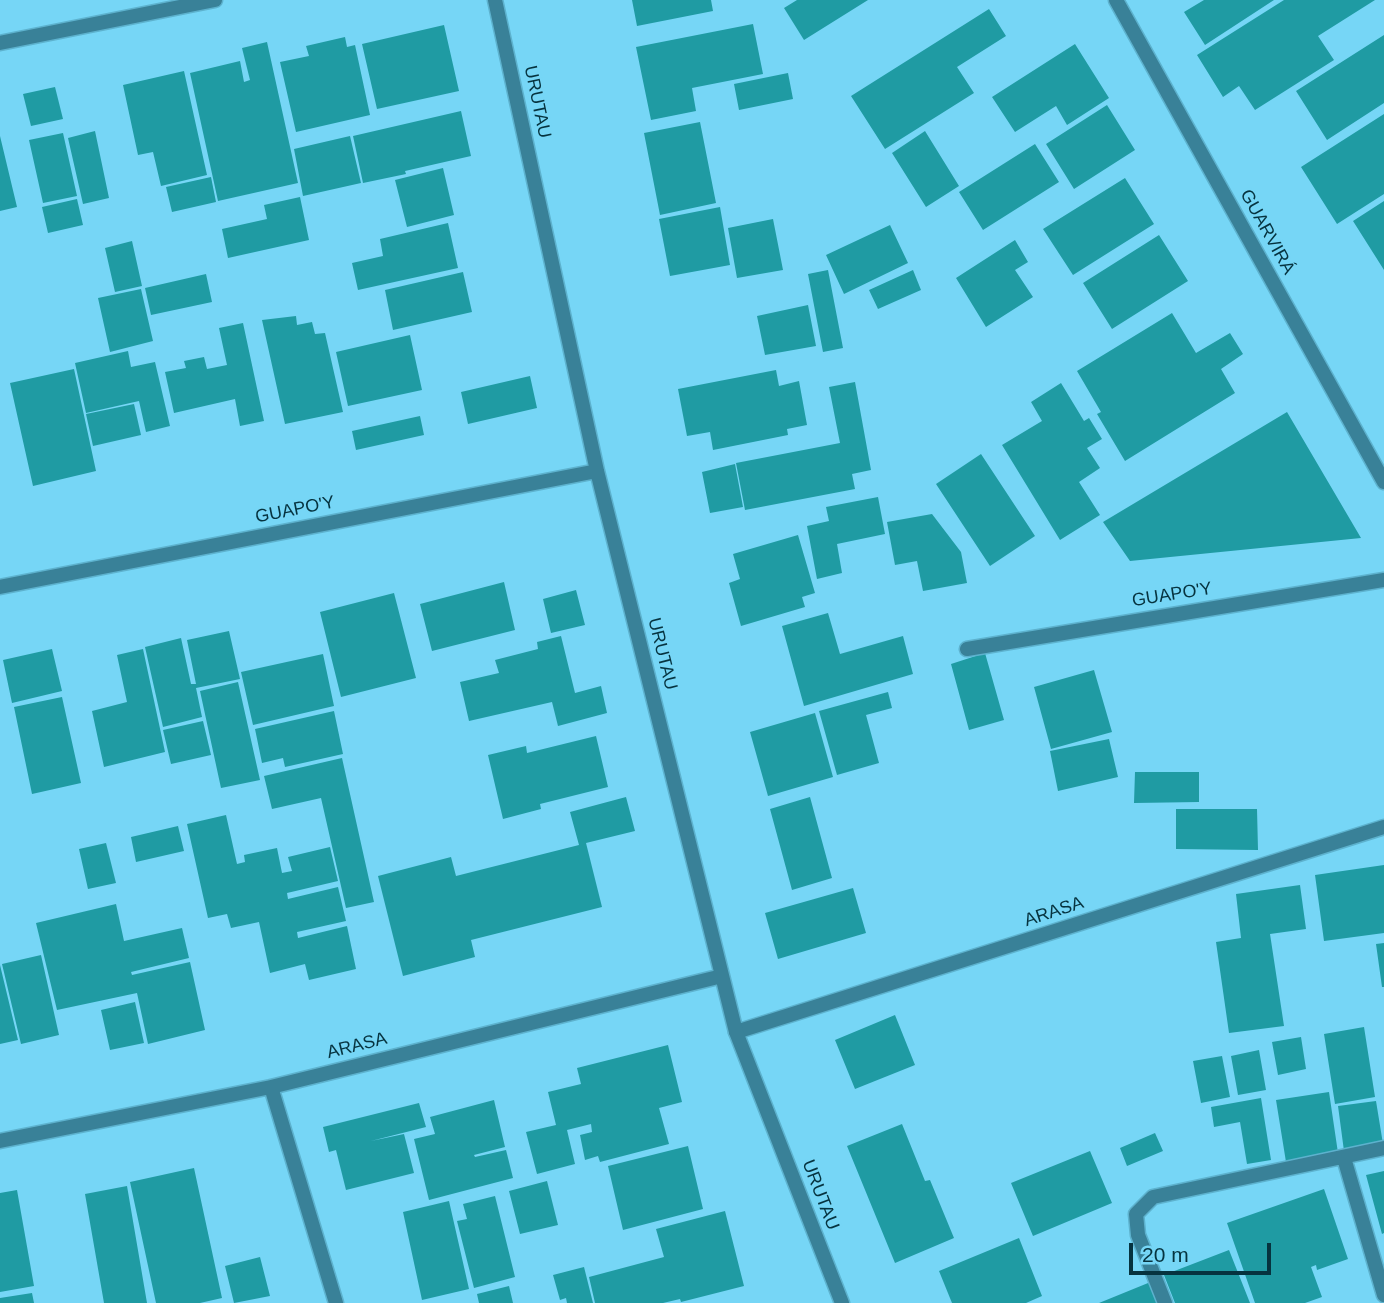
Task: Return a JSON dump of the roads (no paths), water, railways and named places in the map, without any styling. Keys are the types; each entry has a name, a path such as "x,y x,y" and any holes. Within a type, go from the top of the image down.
{"street":[{"path":"0,43 215,0"},
{"name":"URUTAU","path":"495,0 597,471 736,1032 842,1303"},
{"name":"GUARVIRÁ","path":"1116,0 1384,482"},
{"name":"GUAPO'Y","path":"0,587 597,471"},
{"name":"GUAPO'Y","path":"967,649 1384,580"},
{"name":"ARASA","path":"736,1032 1384,827"},
{"name":"ARASA","path":"0,1141 271,1087 722,976"},
{"path":"271,1087 335,1303"},
{"path":"1165,1303 1138,1235 1136,1214 1153,1197 1384,1148"},
{"path":"1344,1158 1384,1295"}]}
